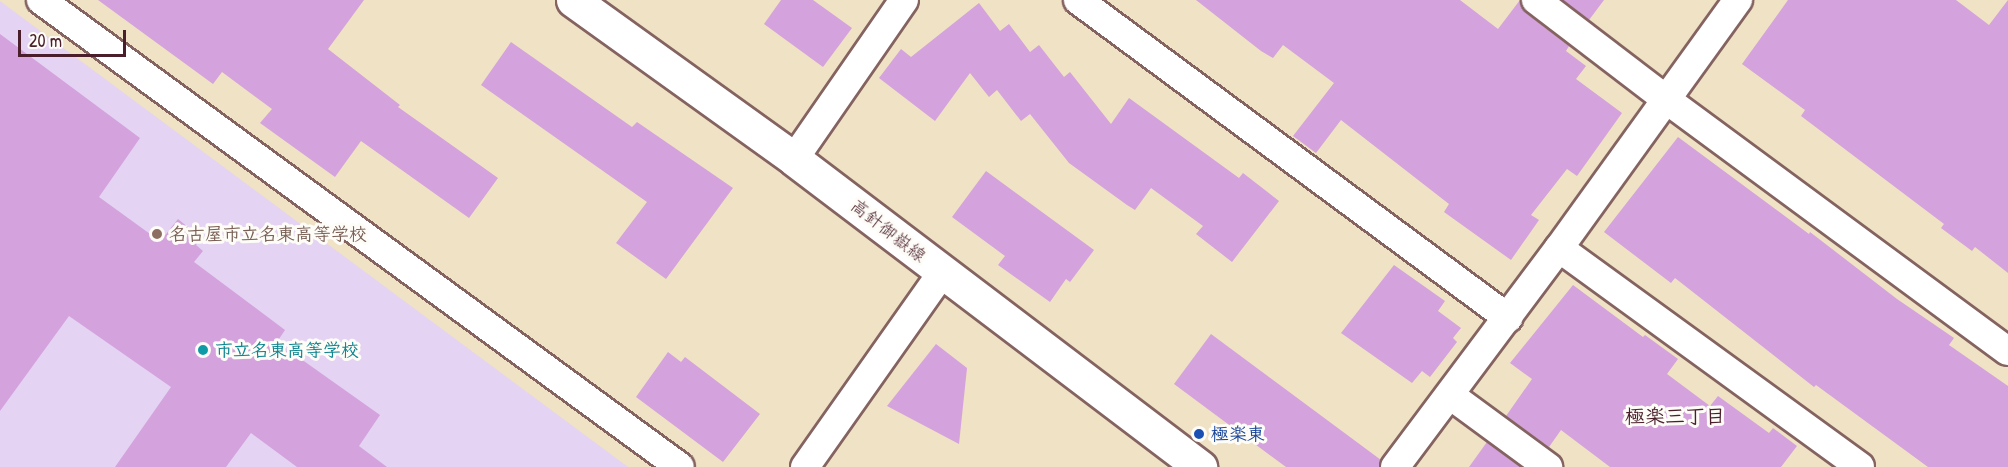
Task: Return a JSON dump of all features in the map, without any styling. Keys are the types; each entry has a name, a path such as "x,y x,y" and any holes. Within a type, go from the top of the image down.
{"street":[{"path":"41,0 680,467"},
{"name":"高針御嶽線","path":"573,0 794,159 1200,467"},
{"path":"794,159 904,0"},
{"path":"1078,0 1508,318"},
{"path":"1536,0 1666,100 2008,351"},
{"path":"1395,467 1508,318 1738,0"},
{"path":"1559,248 1860,467"},
{"path":"805,467 942,273"},
{"path":"1450,395 1548,467"}],"shaded area":[{"name":"名古屋市立名東高等学校","path":"0,1 628,467 0,467"}],"building":[{"path":"98,0 364,0 328,49 400,105 398,107 498,178 469,218 361,141 335,177 260,123 272,109 222,72 213,84"},
{"path":"781,0 813,0 852,28 823,67 764,24"},
{"path":"1196,0 1460,0 1498,29 1520,0 1526,13 1569,46 1566,51 1586,66 1576,79 1622,113 1577,176 1567,169 1531,215 1539,220 1511,260 1444,212 1449,204 1341,120 1316,153 1293,136 1334,83 1283,45 1273,58 1261,51"},
{"path":"1563,0 1604,0 1589,20"},
{"path":"1788,0 1956,0 1989,25 2008,0 2008,273 1975,247 1972,251 1941,228 1944,224 1801,116 1805,110 1742,64"},
{"path":"979,3 1000,31 1009,24 1030,52 1039,45 1064,77 1070,72 1111,124 1129,98 1239,178 1243,173 1279,201 1232,262 1196,234 1203,226 1151,188 1135,210 1127,205 1069,163 1030,114 1021,121 997,90 989,97 970,73 935,121 879,78 901,49 911,57"},
{"path":"0,34 140,138 99,197 157,239 159,235 163,238 178,219 201,238 196,245 203,251 194,262 285,330 277,342 380,415 359,446 387,467 297,467 251,433 226,467 115,467 171,387 69,316 0,411"},
{"path":"511,42 632,127 637,122 733,188 666,279 616,243 647,202 481,85"},
{"path":"1678,137 1809,234 1810,232 1897,299 1954,338 1949,345 2008,386 2008,467 1928,467 1816,385 1814,387 1675,278 1671,283 1604,232"},
{"path":"986,171 1094,250 1070,282 1066,279 1050,302 998,265 1005,256 952,217"},
{"path":"1394,265 1445,301 1438,311 1461,328 1453,338 1457,342 1430,377 1422,371 1412,383 1341,333"},
{"path":"1573,285 1643,337 1645,335 1678,359 1667,374 1710,406 1718,396 1769,433 1773,428 1797,446 1781,467 1610,467 1561,430 1549,447 1506,416 1532,379 1510,363"},
{"path":"1211,334 1381,460 1379,467 1286,467 1174,384"},
{"path":"936,344 967,368 959,444 887,406"},
{"path":"668,352 681,362 685,357 760,414 723,462 636,397"},
{"path":"1487,442 1520,467 1469,467"}],"place":[{"name":"名古屋市立名東高等学校","path":"157,234"},
{"name":"市立名東高等学校","path":"203,350"},
{"name":"極楽東","path":"1199,434"}],"district":[{"name":"極楽三丁目","path":"1675,415"}]}
